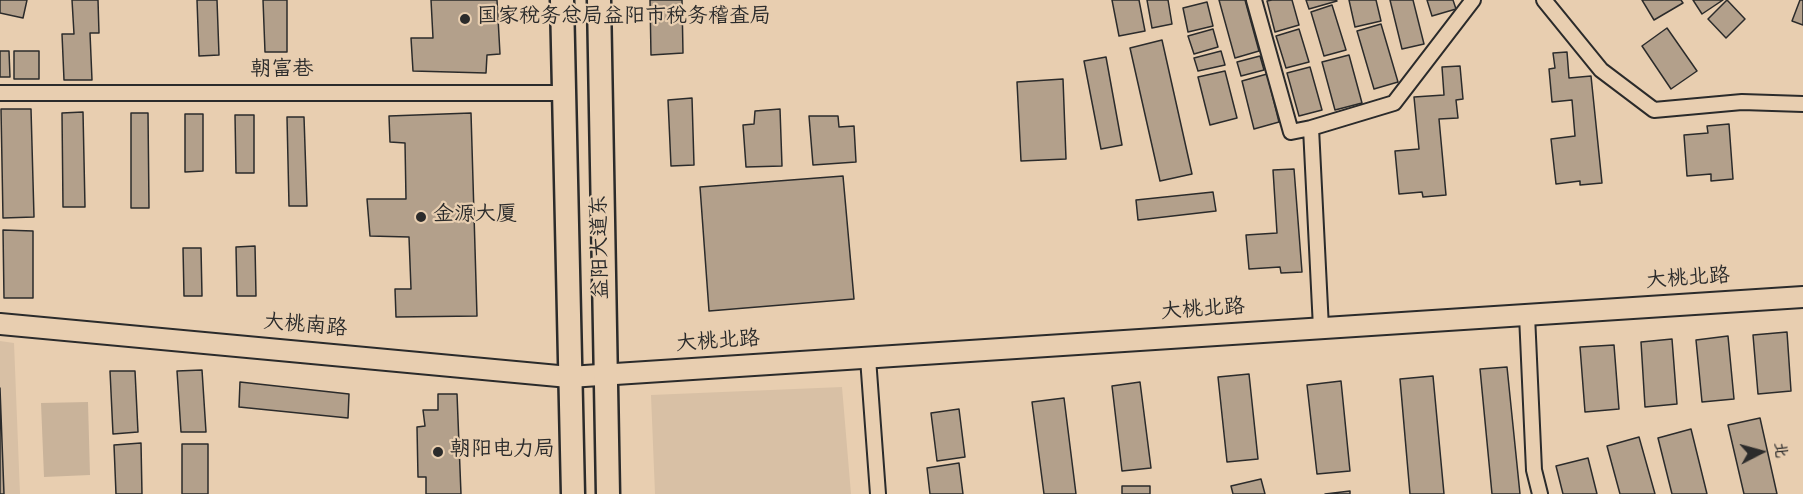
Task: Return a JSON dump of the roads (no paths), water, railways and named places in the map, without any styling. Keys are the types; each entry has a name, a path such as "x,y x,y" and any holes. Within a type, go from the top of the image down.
{"main road":[{"path":"562,0 573,494"},
{"name":"益阳大道东","path":"599,0 608,494"}],"street":[{"path":"1254,0 1291,132 1394,103 1473,0"},
{"path":"1544,0 1601,70 1654,110 1742,102 1803,104"},
{"name":"朝富巷","path":"0,93 564,93"},
{"path":"1311,128 1321,328"},
{"name":"大桃北路","path":"606,375 1803,297"},
{"path":"1803,297 1803,305"},
{"path":"1527,315 1534,470 1540,494"},
{"name":"大桃南路","path":"0,324 569,377 606,375"},
{"path":"868,358 878,494"}],"place":[{"name":"国家税务总局益阳市税务稽查局","path":"465,19"},
{"name":"金源大厦","path":"421,217"},
{"name":"朝阳电力局","path":"438,452"}]}
